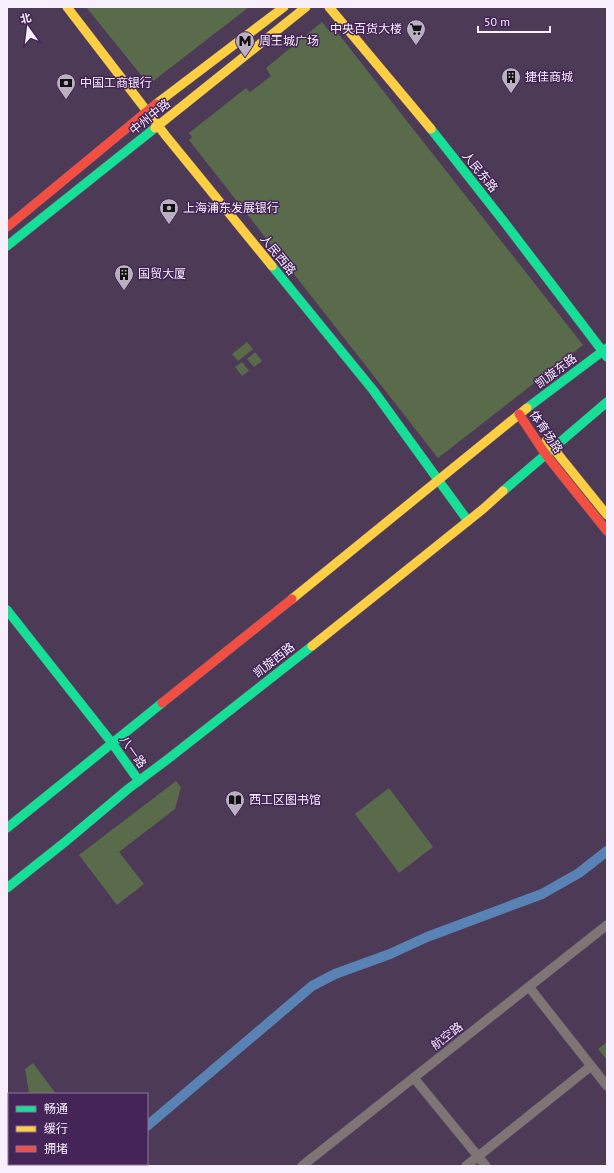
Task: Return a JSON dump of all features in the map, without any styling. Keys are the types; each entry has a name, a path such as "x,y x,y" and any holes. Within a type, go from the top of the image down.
{"main road":[{"name":"人民西路","path":"67,7 158,126 373,390 468,521"},
{"name":"中州中路","path":"7,227 147,112 284,7"},
{"name":"中州中路","path":"7,246 306,7"},
{"name":"人民东路","path":"329,7 376,61 606,352"},
{"name":"凯旋东路","path":"519,414 606,352"},
{"path":"553,448 607,402"},
{"path":"7,828 519,414"},
{"name":"体育场路","path":"519,414 553,448 607,515"},
{"name":"体育场路","path":"519,414 546,455 607,531"},
{"name":"凯旋西路","path":"7,888 128,789 139,782 358,610 483,509 553,448"},
{"name":"八一路","path":"7,610 139,782"},
{"name":"八一路","path":"7,620 110,745"}],"street":[{"name":"航空路","path":"302,1166 607,926"},
{"path":"529,987 607,1086"},
{"path":"466,1166 591,1066"},
{"path":"414,1078 486,1166"}],"green space":[{"path":"86,7 249,7 152,82 145,80"},
{"name":"周王城广场","path":"322,22 329,31 333,27 583,345 438,458 189,140 192,137 189,133 246,88 250,92 271,76 266,68"},
{"path":"247,342 253,349 238,361 232,354"},
{"path":"255,352 262,361 254,367 247,359"},
{"path":"242,362 249,371 242,376 235,367"},
{"path":"176,781 181,787 175,809 119,852 144,884 117,905 79,855"},
{"path":"389,788 433,847 399,873 355,814"},
{"path":"607,1042 607,1060 598,1049"},
{"path":"33,1063 55,1093 29,1093 25,1069"}],"waterway":[{"path":"148,1125 312,986 335,974 390,954 427,937 542,894 579,873 607,851"}],"traffic: fast":[{"path":"7,246 155,128"},
{"path":"431,129 607,357"},
{"path":"272,266 373,390 468,521"},
{"path":"527,408 607,348"},
{"path":"503,491 607,402"},
{"path":"7,610 112,743 139,781"},
{"path":"7,888 128,789 312,646"},
{"path":"7,828 162,703"}],"traffic: slow":[{"path":"67,7 166,136 272,266"},
{"path":"156,104 284,7"},
{"path":"155,128 306,7"},
{"path":"329,7 431,129"},
{"path":"292,599 527,408"},
{"path":"546,441 607,515"},
{"path":"312,646 483,509 503,491"}],"traffic: jam":[{"path":"7,227 156,104"},
{"path":"519,414 546,455 607,531"},
{"path":"162,703 292,599"}],"place":[{"name":"中央百货大楼","path":"416,46"},
{"name":"周王城广场","path":"245,58"},
{"name":"捷佳商城","path":"511,94"},
{"name":"中国工商银行","path":"66,100"},
{"name":"上海浦东发展银行","path":"169,225"},
{"name":"国贸大厦","path":"124,291"},
{"name":"西工区图书馆","path":"235,817"}]}
